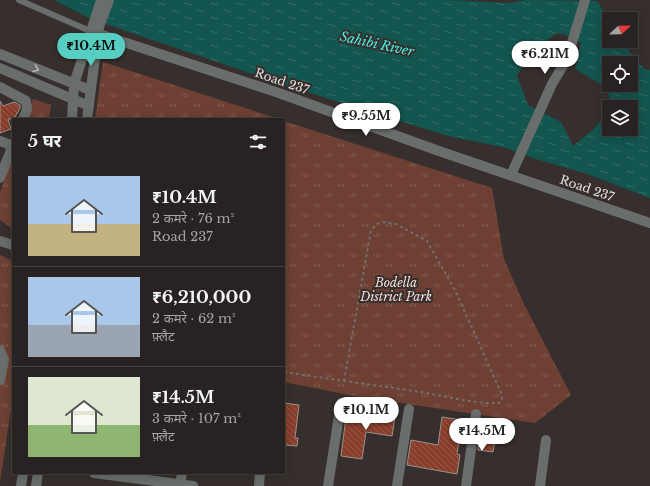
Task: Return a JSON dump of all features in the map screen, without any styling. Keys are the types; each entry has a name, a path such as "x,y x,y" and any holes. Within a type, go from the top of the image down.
{"street":[{"path":"87,118 95,29 101,0"},
{"path":"72,118 74,84 95,29 109,0"},
{"path":"511,175 552,84 567,58 585,0"},
{"name":"Road 237","path":"95,29 650,223"},
{"path":"0,54 90,90"},
{"path":"0,68 51,88 72,100 89,106"},
{"path":"0,87 26,101 27,109 23,118"},
{"path":"0,141 12,145"},
{"path":"0,178 3,162 12,147"},
{"path":"0,241 12,245"},
{"path":"0,350 4,360 0,380"},
{"path":"328,486 341,403"},
{"path":"397,486 410,409"},
{"path":"466,486 476,414"},
{"path":"540,486 546,440"},
{"path":"21,486 23,474"},
{"path":"36,486 38,474"},
{"path":"101,474 193,486"},
{"path":"180,485 182,474"},
{"path":"258,486 260,474"}],"lane":[{"name":"Road 237","path":"19,0 95,29"}],"path":[{"path":"285,372 483,403 499,403 502,400 502,395 456,292 434,252 427,241 396,224 384,222 377,224 371,230 344,381"}],"green space":[{"path":"103,62 276,118 95,118"},
{"path":"33,99 51,105 49,118 26,118"},
{"name":"Bodella District Park","path":"285,121 492,188 504,259 524,304 571,395 535,423 354,396 285,382"},
{"path":"12,159 12,228 0,220 0,192"},
{"path":"0,255 12,261 12,404 0,482"}],"water":[{"name":"Sahibi River","path":"54,0 449,0 509,3 526,0 597,1 604,12 602,12 602,48 627,48 633,56 602,56 602,85 575,69 581,43 564,34 555,34 529,55 517,76 528,105 561,122 573,146 594,129 602,119 602,136 638,136 638,100 611,100 607,92 638,92 638,62 644,69 650,70 650,198 587,174 536,159 507,148 448,136 285,85 91,19"}],"building":[{"path":"0,101 3,106 14,102 20,105 15,118 8,119 11,129 0,133"},
{"path":"285,403 299,405 295,438 298,438 297,446 285,445"},
{"path":"374,406 396,411 392,436 366,432 362,459 341,456 346,417 371,420"},
{"path":"442,417 462,420 457,454 460,455 457,474 407,465 411,440 438,445"},
{"path":"479,438 495,440 493,452 478,450"}]}
